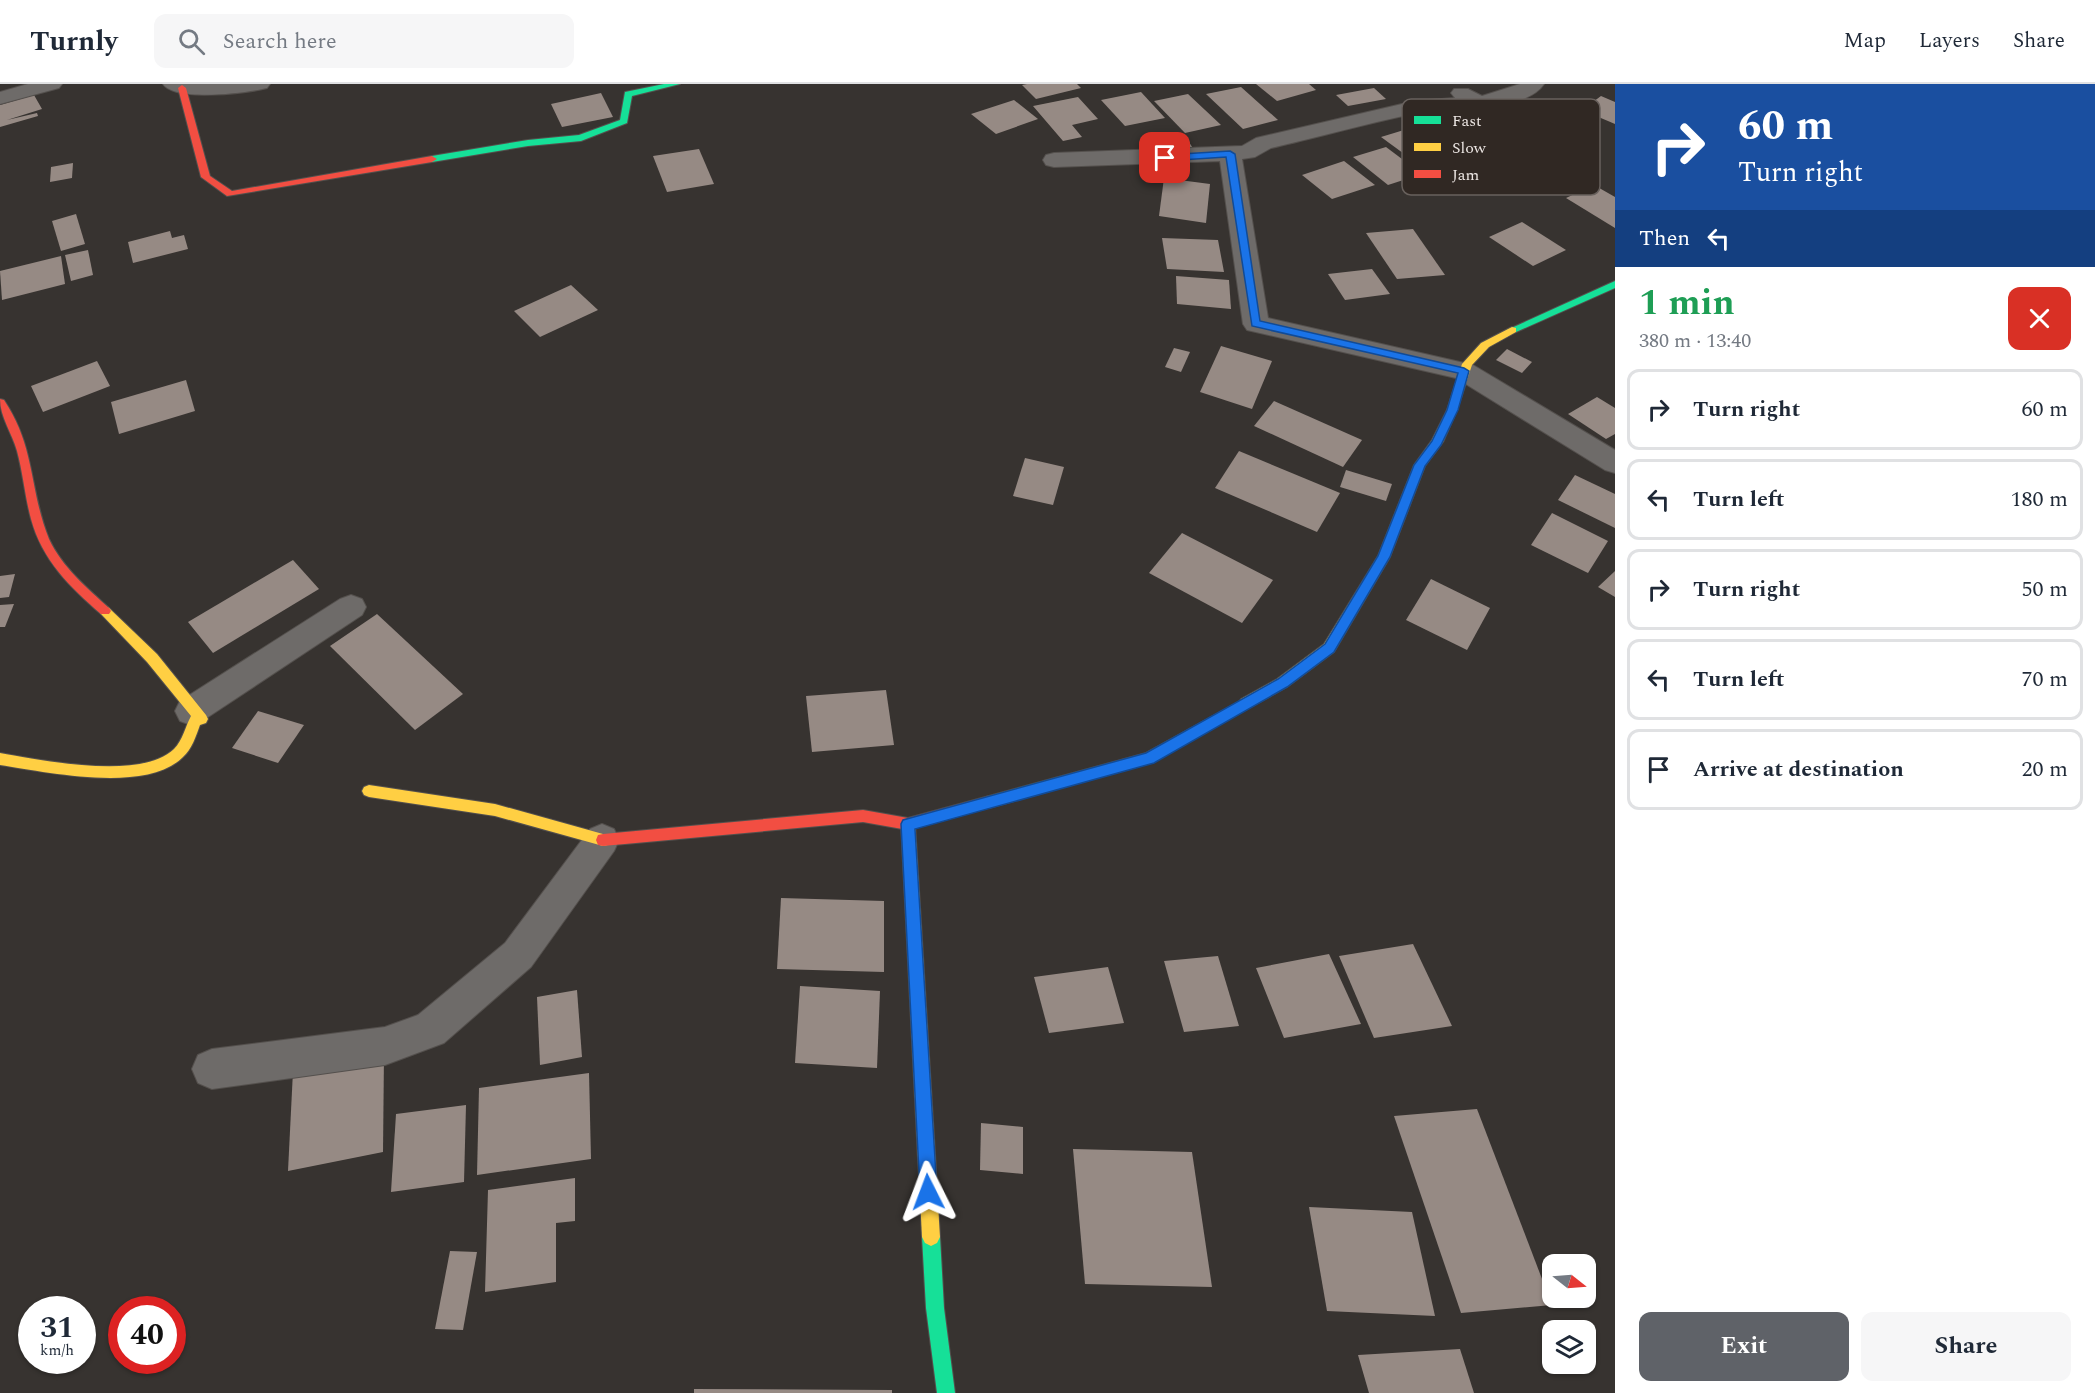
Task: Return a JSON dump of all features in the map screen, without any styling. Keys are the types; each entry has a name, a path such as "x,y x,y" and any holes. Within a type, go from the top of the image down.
{"street":[{"path":"0,98 52,84"},
{"path":"260,84 240,87 177,86 206,177 230,194 528,143 581,138 624,121 628,94 676,84"},
{"path":"1445,84 1472,99"},
{"path":"1494,99 1524,91 1534,84"},
{"path":"1054,160 1247,152 1264,143 1402,110"},
{"path":"1230,154 1256,324 1464,371 1615,463"},
{"path":"369,791 495,810 602,840 863,816 908,824 1149,758 1282,683 1329,648 1384,557 1420,465 1437,442 1452,410 1464,371 1485,345 1580,297 1615,284"},
{"path":"0,403 18,428 23,460 43,538 67,578 127,631 154,661 191,711 201,719 195,720 180,752 172,758 150,766 118,772 94,771 0,759"},
{"path":"191,711 351,607"},
{"path":"908,824 935,1308 946,1393"},
{"path":"213,1069 386,1046 430,1030 518,955 602,840"}],"building":[{"path":"1077,84 1081,88 1036,99 1022,85"},
{"path":"1256,84 1309,84 1316,90 1277,101"},
{"path":"1241,87 1278,120 1243,129 1206,94"},
{"path":"1374,88 1386,99 1348,106 1336,95"},
{"path":"1141,92 1165,118 1125,126 1101,100"},
{"path":"601,93 613,117 562,127 551,104"},
{"path":"1188,94 1221,125 1185,133 1154,101"},
{"path":"34,95 42,109 7,120 37,113 38,116 0,127 0,105"},
{"path":"1601,96 1615,102 1615,124 1600,118 1600,99 1597,99"},
{"path":"1078,97 1098,119 1072,125 1082,137 1063,141 1033,106"},
{"path":"1014,100 1038,119 996,134 971,114"},
{"path":"1402,131 1402,152 1381,137"},
{"path":"1189,142 1194,150 1172,153 1167,143"},
{"path":"1386,147 1402,159 1402,180 1388,185 1353,157"},
{"path":"699,149 714,184 667,192 653,156"},
{"path":"1344,161 1375,185 1332,199 1302,175"},
{"path":"73,163 72,178 50,182 51,167"},
{"path":"1164,178 1210,184 1206,223 1159,216"},
{"path":"1600,188 1615,197 1615,228 1566,198 1572,195 1600,195"},
{"path":"76,214 85,244 61,251 52,221"},
{"path":"1522,222 1566,250 1533,266 1489,237"},
{"path":"1413,229 1445,275 1397,279 1366,233"},
{"path":"170,231 172,238 184,235 188,249 133,263 128,242"},
{"path":"1162,238 1218,240 1224,272 1167,269"},
{"path":"88,250 93,275 71,281 65,255"},
{"path":"61,256 65,284 2,300 0,271"},
{"path":"1372,269 1390,294 1345,300 1328,274"},
{"path":"1176,276 1229,280 1231,309 1177,304"},
{"path":"571,285 598,310 540,337 514,311"},
{"path":"1221,346 1272,361 1252,409 1200,392"},
{"path":"1174,348 1190,352 1181,372 1165,367"},
{"path":"1507,349 1532,362 1522,373 1496,360"},
{"path":"97,361 110,386 43,412 31,386"},
{"path":"186,380 195,411 119,434 111,402"},
{"path":"1597,397 1615,408 1615,434 1606,439 1568,414"},
{"path":"1274,401 1362,440 1343,467 1254,426"},
{"path":"1239,451 1340,493 1317,532 1215,488"},
{"path":"1025,458 1064,467 1053,505 1013,496"},
{"path":"1346,470 1392,484 1386,501 1340,487"},
{"path":"1575,475 1615,494 1615,528 1558,500"},
{"path":"1552,513 1608,541 1588,573 1531,545"},
{"path":"1182,533 1273,580 1242,623 1149,573"},
{"path":"293,560 319,589 213,653 188,622"},
{"path":"1615,571 1615,597 1598,587"},
{"path":"15,574 9,597 0,598 0,576"},
{"path":"1431,579 1490,608 1467,650 1406,620"},
{"path":"14,604 5,627 0,627 0,605"},
{"path":"377,614 463,694 415,730 330,646"},
{"path":"886,690 894,745 812,752 806,696"},
{"path":"258,711 304,725 278,763 232,748"},
{"path":"781,898 884,901 884,972 777,969"},
{"path":"1413,944 1452,1026 1374,1038 1339,956"},
{"path":"1329,954 1361,1024 1284,1038 1256,968"},
{"path":"1218,956 1239,1026 1184,1032 1164,961"},
{"path":"1108,967 1124,1023 1049,1033 1034,977"},
{"path":"800,986 880,991 877,1068 795,1063"},
{"path":"577,990 582,1057 540,1065 537,997"},
{"path":"384,1053 383,1152 288,1171 293,1071"},
{"path":"589,1073 591,1159 477,1175 479,1088"},
{"path":"466,1105 464,1182 391,1192 396,1114"},
{"path":"1477,1109 1542,1279 1542,1306 1461,1313 1394,1116"},
{"path":"981,1123 1023,1127 1023,1174 980,1170"},
{"path":"1073,1149 1192,1152 1212,1287 1085,1284"},
{"path":"575,1178 575,1221 556,1223 556,1282 485,1292 488,1190"},
{"path":"1309,1207 1412,1212 1435,1316 1327,1311"},
{"path":"450,1251 477,1252 463,1330 435,1329"},
{"path":"1460,1349 1474,1393 1369,1393 1358,1355"},
{"path":"694,1389 892,1390 892,1393 694,1393"}],"traffic: fast":[{"path":"432,159 528,143 581,138 624,121 628,94 676,84"},
{"path":"1512,330 1615,284"},
{"path":"989,802 1149,758 1246,703"},
{"path":"931,1237 935,1308 946,1393"}],"traffic: slow":[{"path":"1246,703 1282,683 1329,648 1384,557 1420,465 1437,442 1452,410 1467,364 1485,345 1512,330"},
{"path":"0,759 65,769 113,772 157,765 175,756 182,749 195,720 201,719 152,658 105,611"},
{"path":"369,791 495,810 603,840"},
{"path":"908,824 931,1237"}],"traffic: jam":[{"path":"182,88 206,177 230,194 432,159"},
{"path":"0,403 17,434 37,521 48,549 70,578 105,611"},
{"path":"603,840 863,816 908,824 989,802"}],"route":[{"path":"928,1192 908,824 1149,758 1282,683 1329,648 1384,557 1420,465 1437,442 1452,410 1464,371 1256,324 1230,154 1165,158"}]}
